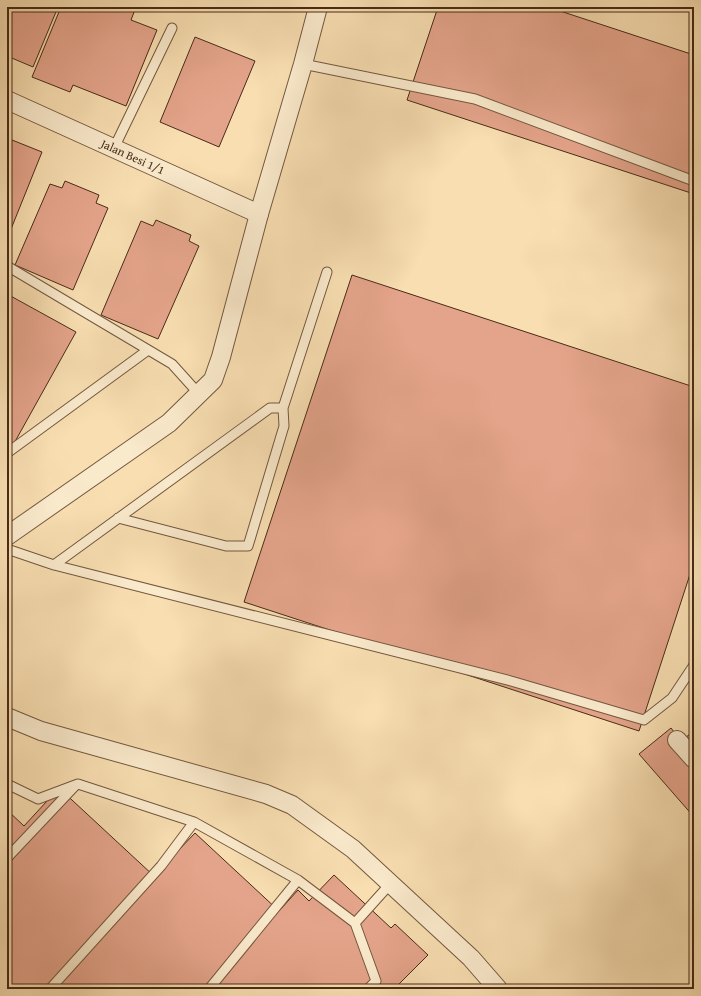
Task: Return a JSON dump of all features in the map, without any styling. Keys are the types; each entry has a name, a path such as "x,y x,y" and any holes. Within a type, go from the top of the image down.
{"street":[{"path":"7,536 169,423 213,380 221,357 259,214 318,7"},
{"name":"Jalan Besi 1/1","path":"7,100 259,214"},
{"path":"7,717 41,731 266,794 292,805 353,849 470,958 498,989"},
{"path":"678,740 694,759"}],"lane":[{"path":"310,38 323,7"},
{"path":"114,148 172,28"},
{"path":"303,64 475,99 694,181"},
{"path":"7,266 172,364 199,394"},
{"path":"118,518 226,546 248,546 284,426 283,408 327,272"},
{"path":"7,453 148,350"},
{"path":"54,564 270,408 283,408"},
{"path":"7,550 54,564 511,681 644,720 672,698 694,665"},
{"path":"7,784 38,799 78,784 194,822 298,880 355,923 376,981 368,989"},
{"path":"7,858 78,784"},
{"path":"50,989 161,866 194,822"},
{"path":"209,989 298,880"},
{"path":"355,923 391,883"}],"building":[{"path":"7,7 58,7 33,67 7,56"},
{"path":"61,7 136,7 131,20 157,30 126,106 73,85 70,92 32,77"},
{"path":"438,7 548,7 694,55 694,194 407,100"},
{"path":"195,37 255,61 219,147 160,122"},
{"path":"7,138 42,152 7,239"},
{"path":"65,181 99,195 96,203 108,208 73,290 15,265 50,184 62,188"},
{"path":"156,220 191,235 189,241 199,246 158,339 101,315 141,221 153,226"},
{"path":"352,275 694,387 694,562 639,731 244,602"},
{"path":"7,294 76,332 7,456"},
{"path":"671,728 681,741 694,731 694,817 639,754"},
{"path":"59,788 154,876 195,833 279,911 298,890 309,901 334,875 391,928 395,924 428,955 394,989 7,989 7,810 24,826"}]}
